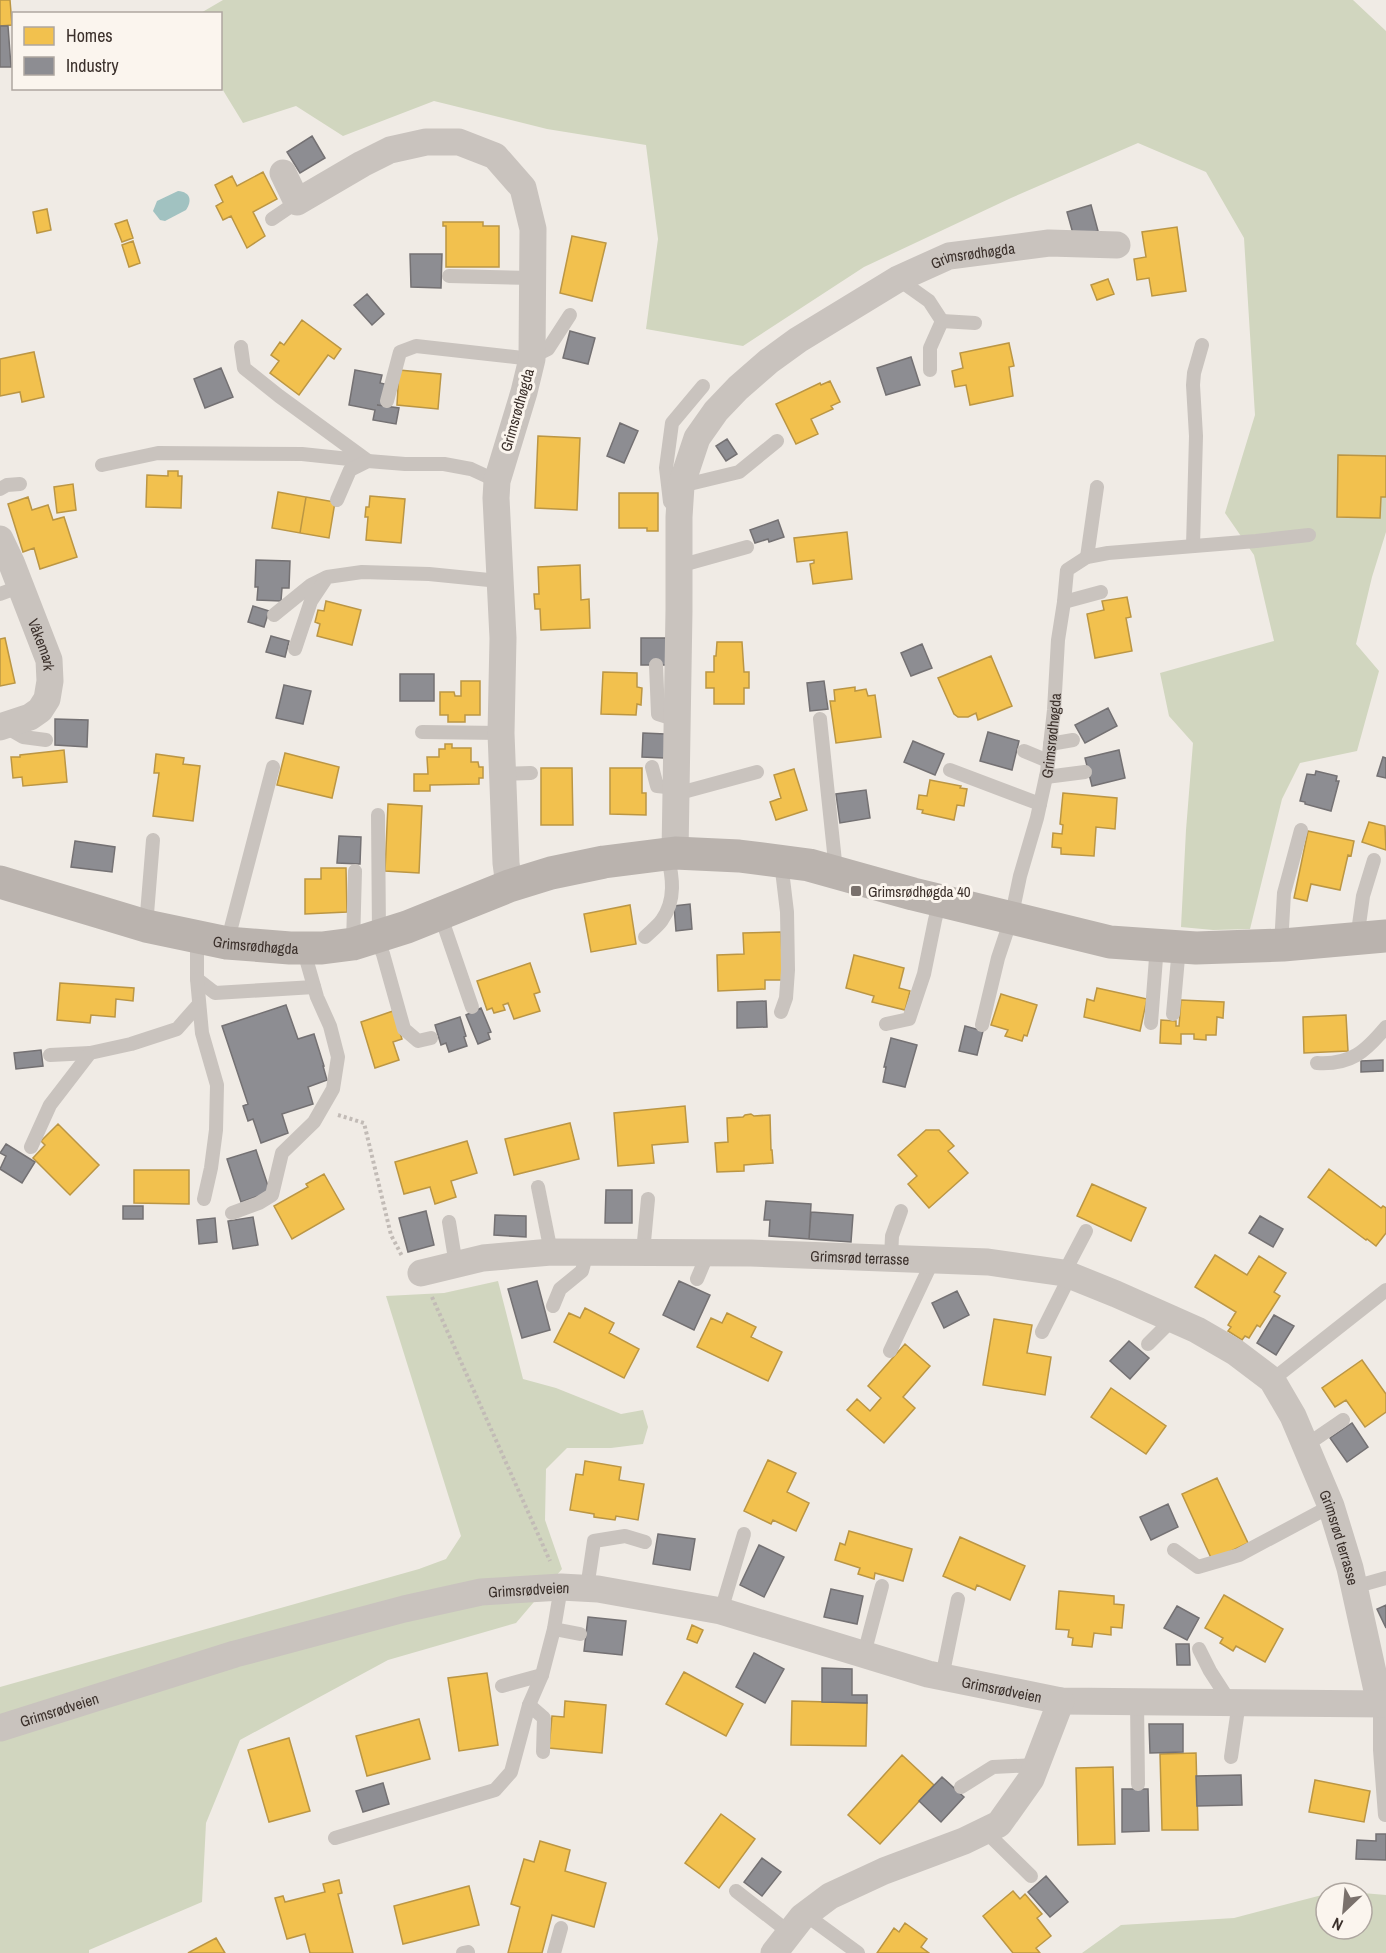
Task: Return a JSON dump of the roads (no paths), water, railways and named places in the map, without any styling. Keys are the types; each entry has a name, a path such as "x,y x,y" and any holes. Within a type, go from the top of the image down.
{"main road":[{"name":"Grimsrødhøgda","path":"0,882 146,926 212,940 322,948 369,939 440,914 508,886 551,873 604,862 671,854 739,856 809,865 940,901 1110,942 1168,946 1281,945 1371,937"}],"street":[{"name":"Grimsrødhøgda","path":"297,202 390,150 426,142 459,142 495,156 523,188 532,229 532,358 524,392 496,481 503,638 502,774 508,886"},
{"path":"283,173 297,202"},
{"name":"Grimsrødhøgda","path":"671,854 676,791 678,517 681,486 698,438 716,411 769,361 798,340 898,279 949,256 1049,243 1117,245"},
{"name":"Våkemark","path":"0,539 11,562 10,590 49,660 50,681 47,699 40,710 30,717 2,726"},
{"name":"Grimsrød terrasse","path":"421,1273 483,1258 551,1252 708,1253 988,1262 1067,1274 1173,1319 1235,1352 1272,1380 1293,1416 1331,1506 1383,1704"},
{"name":"Grimsrødveien","path":"0,1728 235,1654 404,1609 481,1592 574,1588 721,1611 942,1677 1060,1701 1383,1704"},
{"name":"Grimsrødveien","path":"790,1934 830,1896 884,1871 964,1841 999,1824 1031,1779 1060,1701"}],"lane":[{"path":"272,219 297,202"},
{"path":"449,276 533,278"},
{"path":"898,279 929,301 942,321"},
{"path":"387,401 400,352 416,346 532,358 548,350 570,315"},
{"path":"942,321 975,322"},
{"path":"930,370 930,348 942,321"},
{"path":"1193,546 1196,436 1193,385 1202,345"},
{"path":"241,347 244,368 368,461"},
{"path":"678,517 669,501 666,468 672,423 703,386"},
{"path":"681,486 739,472 777,441"},
{"path":"102,465 158,453 302,454 405,464 444,464 471,469 496,481"},
{"path":"337,500 350,470 368,461"},
{"path":"0,489 8,485 20,484"},
{"path":"1097,487 1087,557 1146,549 1309,534"},
{"path":"679,566 747,547"},
{"name":"Grimsrødhøgda","path":"1011,918 1046,777 1066,570 1087,557"},
{"path":"274,615 310,585 327,578 362,572 429,574 499,581"},
{"path":"295,649 311,601 327,578"},
{"path":"1064,602 1101,592"},
{"path":"656,665 658,714 677,720"},
{"path":"820,719 836,873"},
{"path":"2,726 22,737 46,740"},
{"path":"422,732 501,733"},
{"path":"1050,744 1073,740"},
{"path":"1024,752 1048,760"},
{"path":"204,1199 216,1130 217,1085 202,1033 197,979 273,767"},
{"path":"652,767 657,786 676,791 757,772"},
{"path":"950,770 1040,804"},
{"path":"1046,777 1085,772"},
{"path":"502,774 531,773"},
{"path":"369,939 378,815"},
{"path":"1281,945 1284,893 1300,830"},
{"path":"146,926 153,840"},
{"path":"645,937 662,921 672,900 671,854"},
{"path":"1371,937 1363,896 1374,860"},
{"path":"781,862 787,912 788,970 786,999 781,1012"},
{"path":"355,871 369,939 383,954 404,1029 418,1041 430,1038"},
{"path":"886,1024 909,1019 924,974 940,901"},
{"path":"440,914 472,1007"},
{"path":"982,1025 998,958 1011,918"},
{"path":"1168,946 1173,1014"},
{"path":"1151,1023 1168,946"},
{"path":"232,1213 259,1203 272,1195 282,1154 314,1122 333,1089 338,1057 330,1026 314,987 303,948"},
{"path":"197,979 215,993 314,987"},
{"path":"50,1055 90,1053 131,1044 177,1029 199,1004"},
{"path":"1317,1063 1332,1064 1352,1059 1373,1042 1386,1027"},
{"path":"31,1147 50,1106 90,1053"},
{"path":"538,1187 551,1252"},
{"path":"643,1252 648,1200"},
{"path":"891,1258 892,1236 901,1211"},
{"path":"449,1222 456,1264"},
{"path":"1042,1332 1086,1231"},
{"path":"553,1306 560,1289 582,1271 587,1252"},
{"path":"697,1279 708,1253"},
{"path":"890,1351 933,1260"},
{"path":"1272,1380 1385,1294"},
{"path":"1148,1344 1173,1319"},
{"path":"1305,1446 1343,1420"},
{"path":"1174,1550 1198,1567 1239,1555 1331,1506"},
{"path":"721,1611 744,1534"},
{"path":"335,1838 495,1790 511,1772 529,1705 542,1675 555,1629 594,1541 625,1536 645,1542"},
{"path":"1354,1587 1386,1578"},
{"path":"864,1654 882,1586"},
{"path":"942,1677 958,1599"},
{"path":"555,1629 579,1634"},
{"path":"1199,1649 1210,1671 1235,1702 1231,1757"},
{"path":"502,1686 542,1675"},
{"path":"1137,1701 1138,1784"},
{"path":"1383,1704 1380,1750 1385,1815"},
{"path":"529,1705 544,1718 543,1752"},
{"path":"961,1787 993,1767 1036,1765"},
{"path":"985,1831 1031,1876"},
{"path":"736,1891 790,1934 858,1953"},
{"path":"554,1953 561,1928"},
{"path":"463,1953 468,1953"}],"water":[{"path":"178,191 188,195 189,203 186,210 165,221 160,220 153,211 157,201"}],"place":[{"name":"Grimsrødhøgda 40","path":"856,891"}]}
